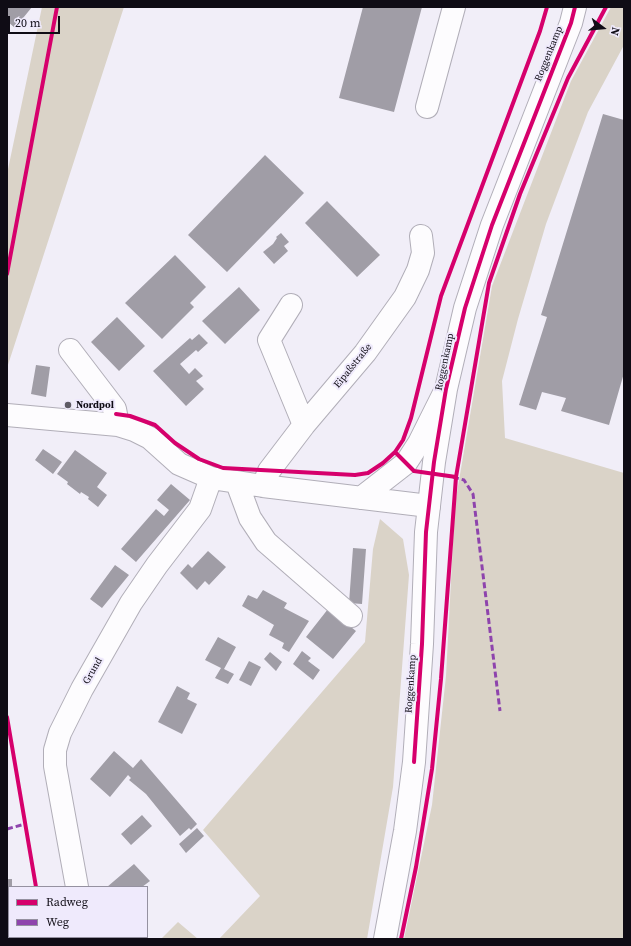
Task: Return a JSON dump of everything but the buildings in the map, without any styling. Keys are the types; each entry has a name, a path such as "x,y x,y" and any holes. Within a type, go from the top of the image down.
{"main road":[{"path":"427,107 454,7"},
{"name":"Roggenkamp","path":"384,939 405,831 414,762 429,506 446,389 465,308 492,225 576,12"},
{"name":"Eipaßstraße","path":"264,486 269,471 304,425 365,353 404,297 418,270 423,253 421,236"},
{"path":"291,305 269,340 304,425"},
{"path":"70,350 115,409 118,425"},
{"path":"361,498 406,463 419,443 446,389"},
{"path":"7,415 118,425 134,430 150,438 179,464 211,478 237,483 429,506"},
{"name":"Grund","path":"77,886 55,766 55,750 60,733 82,689 131,603 157,565 200,509 211,478"},
{"path":"237,483 250,518 266,542 350,616"}],"shaded area":[{"path":"42,7 124,7 7,368 7,174"},
{"path":"611,7 624,7 624,45 588,112 546,224 518,319 502,381 505,438 624,473 624,939 404,939 432,805 446,676 455,504 492,286 571,81"},
{"path":"380,519 403,539 409,575 393,787 367,939 219,939 260,896 203,830 365,642 373,549"},
{"path":"178,922 198,939 161,939"}],"marked path":[{"path":"453,477 464,480 473,494 500,711"},
{"path":"7,829 25,824"}],"cycle path":[{"path":"7,274 57,7"},
{"path":"116,414 130,416 155,425 175,443 199,459 223,468 355,475 368,473 383,463 395,452 403,440 411,418 441,296 540,31 547,7"},
{"path":"414,762 422,644 426,532 434,462 446,389 465,308 492,225 571,23 575,7"},
{"path":"401,939 416,867 432,769 441,679 456,477 489,283 520,194 568,78 606,7"},
{"path":"395,452 414,471 456,477"},
{"path":"7,717 36,886"}],"place":[{"name":"Nordpol","path":"68,405"}]}
